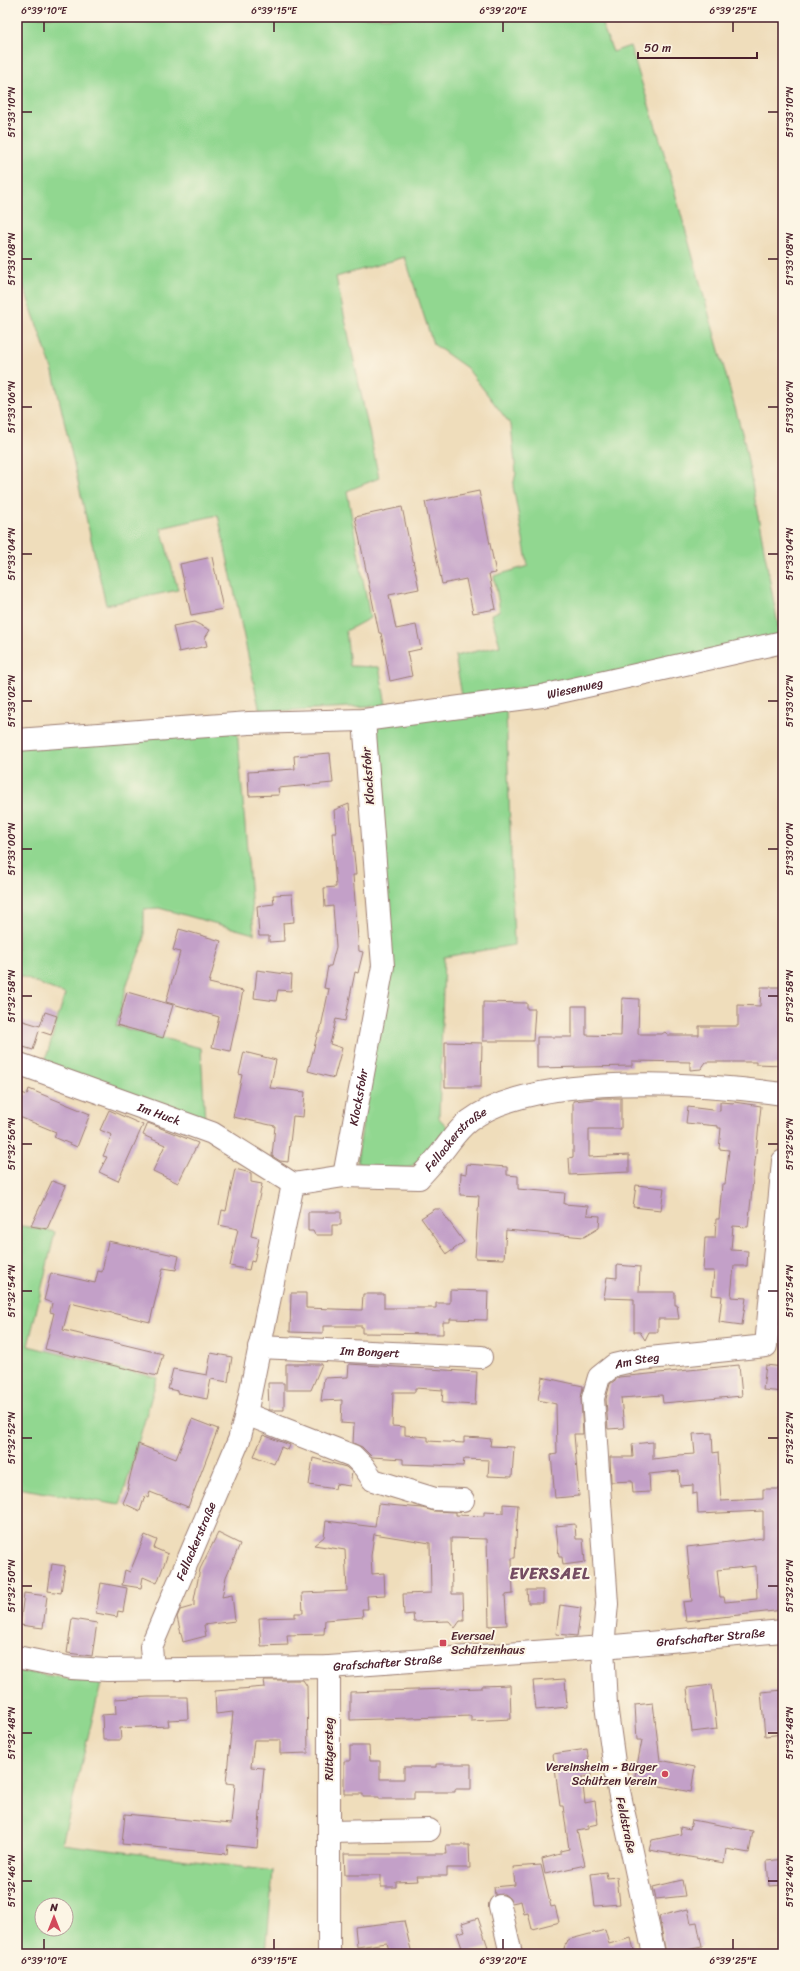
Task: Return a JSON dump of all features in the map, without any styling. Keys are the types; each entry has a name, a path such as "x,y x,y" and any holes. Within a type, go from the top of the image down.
{"street":[{"name":"Wiesenweg","path":"364,720 542,696 783,642"},
{"path":"17,740 249,723 364,720"},
{"name":"Klocksfohr","path":"344,1176 383,966 364,720"},
{"name":"Im Huck","path":"17,1063 212,1134 293,1184"},
{"name":"Fellackerstraße","path":"152,1669 150,1659 151,1647 238,1440 246,1414 293,1184 344,1176 419,1178 454,1135 469,1121 504,1102 578,1086 741,1089 783,1094"},
{"name":"Am Steg","path":"603,1648 607,1604 593,1398 599,1377 614,1365 640,1359 774,1348 783,1161"},
{"name":"Im Bongert","path":"259,1347 481,1357"},
{"path":"246,1414 353,1456 364,1466 373,1480 435,1499 463,1500"},
{"name":"Grafschafter Straße","path":"17,1657 72,1668 107,1670 329,1667 603,1648 783,1631"},
{"name":"Feldstraße","path":"603,1648 606,1705 616,1777 654,1954"},
{"name":"Rüttgersteg","path":"329,1667 329,1954"},
{"path":"329,1832 429,1830"},
{"path":"500,1906 511,1954"}],"green space":[{"path":"17,17 599,17 613,52 630,46 662,146 744,440 780,636 604,677 462,696 455,656 500,646 491,614 500,611 494,576 528,566 513,486 516,473 511,425 467,368 433,344 405,257 336,277 379,478 347,491 370,618 346,631 350,666 379,667 386,705 260,712 218,515 161,528 178,590 106,605 53,372 17,267"},
{"path":"506,709 514,945 444,957 439,1118 448,1128 429,1152 417,1163 407,1168 368,1168 357,1163 376,1029 371,734 376,725"},
{"path":"237,729 254,934 159,908 144,909 144,941 128,981 116,1026 201,1048 205,1123 43,1068 65,994 17,975 17,745"},
{"path":"17,1225 55,1232 28,1346 157,1378 120,1505 17,1488"},
{"path":"17,1671 101,1683 62,1844 273,1871 266,1954 17,1954"}],"building":[{"path":"479,491 496,573 489,574 496,609 473,613 466,579 442,584 425,502"},
{"path":"402,507 419,589 389,595 396,629 416,625 421,649 407,652 412,676 390,681 381,633 379,633 355,517"},
{"path":"212,557 223,609 191,615 180,564"},
{"path":"194,622 210,630 205,638 207,646 179,652 173,626"},
{"path":"330,753 333,783 278,788 279,795 249,796 248,772 295,769 294,756"},
{"path":"349,804 356,875 353,875 359,951 363,952 358,973 355,972 345,1021 336,1019 330,1044 342,1048 334,1078 308,1071 318,1032 320,1032 329,989 324,988 328,966 331,966 336,947 333,906 325,907 324,888 336,887 332,833 336,833 334,810"},
{"path":"292,894 294,922 283,923 284,941 269,942 269,936 259,936 257,906 274,904 273,895"},
{"path":"179,929 221,941 209,983 243,991 230,1051 212,1047 219,1017 166,1002 180,952 173,950"},
{"path":"257,970 292,975 291,991 278,990 276,1001 254,998"},
{"path":"761,987 783,987 783,1065 756,1064 756,1062 706,1062 701,1069 690,1070 690,1062 632,1061 632,1066 537,1068 537,1037 572,1037 572,1006 586,1006 586,1035 621,1036 622,998 639,999 638,1034 662,1034 665,1032 668,1035 699,1035 699,1026 738,1026 738,1005 760,1006"},
{"path":"127,992 173,1005 163,1038 117,1025"},
{"path":"483,1002 527,1003 527,1009 535,1009 533,1041 483,1041"},
{"path":"45,1012 57,1016 51,1035 39,1031 33,1050 17,1045 17,1019 40,1026"},
{"path":"445,1042 482,1043 481,1087 445,1087"},
{"path":"244,1052 276,1060 270,1088 305,1092 303,1117 293,1116 288,1162 280,1161 272,1156 275,1126 233,1117 242,1075 239,1074"},
{"path":"29,1089 90,1114 77,1147 54,1137 56,1132 17,1116 17,1091 27,1095"},
{"path":"621,1098 621,1129 589,1129 589,1157 629,1155 629,1172 570,1175 569,1158 573,1157 573,1101"},
{"path":"720,1102 734,1102 761,1106 748,1227 733,1226 731,1250 748,1251 747,1266 734,1266 731,1297 746,1298 742,1325 719,1322 722,1296 712,1295 714,1271 703,1271 705,1238 715,1238 716,1219 719,1219 722,1184 725,1184 729,1150 719,1149 721,1128 718,1128 718,1126 686,1123 688,1107 720,1111"},
{"path":"109,1110 143,1125 118,1181 99,1172 107,1157 103,1156 112,1135 100,1130"},
{"path":"148,1123 198,1143 178,1183 153,1171 165,1145 143,1135"},
{"path":"467,1164 507,1167 507,1175 518,1176 518,1189 565,1193 564,1204 588,1206 587,1215 600,1216 599,1228 584,1237 506,1230 504,1259 475,1258 479,1196 460,1195 461,1173 466,1174"},
{"path":"235,1169 251,1173 251,1182 262,1184 251,1236 259,1238 254,1262 251,1261 249,1270 230,1266 238,1229 219,1225 222,1210 226,1211"},
{"path":"52,1181 66,1186 47,1229 31,1226"},
{"path":"636,1185 664,1188 661,1210 633,1207"},
{"path":"435,1209 440,1209 464,1242 447,1254 421,1218"},
{"path":"308,1212 341,1212 341,1225 332,1225 332,1235 315,1235 313,1231 308,1231"},
{"path":"108,1241 179,1256 176,1270 163,1268 150,1322 70,1303 63,1330 163,1354 157,1376 45,1349 54,1313 50,1312 52,1303 44,1300 51,1273 95,1283 98,1271 102,1272"},
{"path":"617,1265 640,1267 639,1292 675,1292 675,1305 677,1305 679,1319 658,1319 658,1332 649,1332 645,1340 640,1332 634,1332 634,1299 604,1298 607,1277 617,1278"},
{"path":"450,1290 488,1291 487,1320 450,1319 450,1322 443,1322 443,1334 362,1333 362,1326 323,1326 323,1333 290,1332 291,1293 306,1293 306,1308 362,1310 363,1294 384,1294 384,1308 436,1308 436,1303 450,1303"},
{"path":"211,1353 232,1357 228,1382 211,1379 207,1399 178,1393 178,1391 168,1389 173,1369 207,1375"},
{"path":"286,1364 322,1364 311,1390 286,1390"},
{"path":"349,1364 477,1372 475,1405 442,1403 443,1390 415,1388 415,1392 393,1392 392,1426 405,1427 405,1435 428,1437 428,1441 464,1443 464,1437 482,1438 491,1439 490,1446 514,1447 512,1477 488,1476 489,1460 464,1459 463,1466 403,1464 403,1459 372,1457 362,1447 353,1443 354,1424 341,1423 342,1400 321,1401 324,1378 348,1377"},
{"path":"739,1365 742,1396 663,1403 662,1395 621,1398 624,1428 608,1429 606,1399 610,1384 619,1377"},
{"path":"766,1365 783,1367 783,1392 763,1390"},
{"path":"542,1377 583,1386 581,1399 583,1434 574,1434 579,1496 555,1498 551,1455 557,1454 556,1404 538,1400"},
{"path":"268,1383 284,1383 284,1410 269,1410"},
{"path":"192,1419 218,1429 188,1507 150,1492 148,1498 145,1496 140,1511 123,1503 129,1489 127,1489 138,1444 176,1459"},
{"path":"712,1433 713,1453 718,1452 721,1501 763,1499 763,1489 783,1489 783,1610 686,1621 683,1602 692,1601 687,1547 763,1538 763,1511 698,1514 697,1493 693,1494 693,1485 680,1486 679,1471 649,1474 650,1492 633,1493 632,1481 611,1482 610,1457 633,1457 632,1444 653,1442 653,1459 695,1454 693,1434","holes":["756,1566 757,1599 725,1602 724,1597 720,1597 717,1570"]},
{"path":"263,1435 290,1445 288,1450 281,1447 274,1464 254,1456"},
{"path":"313,1458 346,1467 352,1472 350,1486 336,1484 335,1489 309,1485"},
{"path":"378,1504 422,1508 434,1511 456,1512 456,1515 484,1516 484,1512 503,1513 503,1504 518,1505 515,1558 512,1558 513,1594 505,1595 507,1625 489,1626 487,1539 451,1538 452,1594 463,1594 464,1621 460,1621 455,1628 449,1621 414,1622 413,1614 404,1615 403,1594 431,1593 430,1543 374,1534 371,1556 372,1574 384,1573 385,1595 367,1596 368,1609 362,1609 363,1617 325,1620 324,1634 287,1635 288,1645 261,1646 259,1618 295,1617 295,1613 303,1613 302,1593 347,1591 345,1550 314,1545 324,1537 326,1521 375,1527"},
{"path":"575,1524 576,1539 583,1539 585,1562 563,1565 562,1557 559,1557 556,1526"},
{"path":"218,1533 240,1544 226,1577 222,1597 232,1595 235,1621 204,1625 206,1636 183,1642 177,1617 180,1610 194,1606 200,1569"},
{"path":"145,1535 157,1540 154,1548 168,1554 157,1583 143,1577 141,1588 122,1585 125,1570 130,1572"},
{"path":"52,1564 65,1566 61,1593 48,1591"},
{"path":"101,1583 127,1588 123,1612 118,1611 117,1617 96,1613"},
{"path":"527,1590 543,1590 543,1603 528,1603"},
{"path":"24,1593 47,1596 43,1628 20,1625"},
{"path":"560,1605 581,1608 577,1636 556,1634"},
{"path":"72,1619 97,1623 92,1656 67,1653"},
{"path":"565,1679 567,1707 536,1710 533,1681"},
{"path":"264,1680 303,1680 307,1686 308,1753 280,1754 280,1740 254,1740 251,1767 264,1768 257,1848 228,1845 227,1854 122,1844 125,1814 231,1824 235,1784 226,1783 233,1712 216,1714 215,1691 265,1687"},
{"path":"510,1685 511,1719 471,1721 471,1716 350,1720 350,1692 482,1688 482,1686"},
{"path":"712,1685 717,1729 692,1732 687,1688"},
{"path":"783,1690 783,1734 765,1736 761,1692"},
{"path":"187,1697 188,1719 168,1720 169,1726 120,1728 121,1740 103,1740 102,1715 116,1714 115,1699"},
{"path":"653,1703 660,1760 695,1767 691,1792 634,1781 642,1740 637,1740 635,1705"},
{"path":"350,1746 369,1746 370,1761 380,1761 380,1779 404,1779 404,1767 436,1767 436,1764 471,1764 471,1789 455,1789 455,1792 414,1792 414,1799 379,1799 379,1797 363,1797 363,1794 344,1794 344,1761 350,1761"},
{"path":"587,1749 591,1776 582,1777 585,1803 595,1801 598,1824 588,1826 588,1829 577,1831 585,1865 545,1874 542,1859 560,1854 560,1851 569,1849 563,1806 560,1806 553,1754"},
{"path":"692,1820 753,1831 749,1853 726,1849 724,1863 649,1850 652,1840 681,1834 680,1827 690,1829"},
{"path":"446,1845 469,1845 470,1868 447,1868 447,1876 417,1876 418,1881 396,1882 396,1887 381,1887 381,1875 345,1875 344,1854 447,1854"},
{"path":"783,1859 783,1885 769,1886 767,1861"},
{"path":"541,1865 551,1907 555,1906 559,1922 532,1929 528,1913 524,1914 521,1901 512,1903 504,1894 495,1895 494,1887 515,1885 513,1867"},
{"path":"606,1872 607,1878 617,1877 620,1904 595,1906 591,1874"},
{"path":"682,1880 685,1896 656,1899 653,1887"},
{"path":"688,1909 691,1923 697,1922 702,1947 666,1954 659,1916"},
{"path":"478,1918 488,1947 464,1954 457,1933 465,1931 462,1923"},
{"path":"404,1921 412,1954 390,1954 387,1943 357,1947 355,1927"},
{"path":"605,1930 609,1944 631,1938 635,1954 587,1954 587,1951 582,1952 582,1954 562,1954 567,1940"}],"place":[{"name":"Eversael Schützenhaus","path":"443,1643"},
{"name":"Vereinsheim - Bürger Schützen Verein","path":"665,1774"}],"district":[{"name":"EVERSAEL","path":"550,1573"}]}
